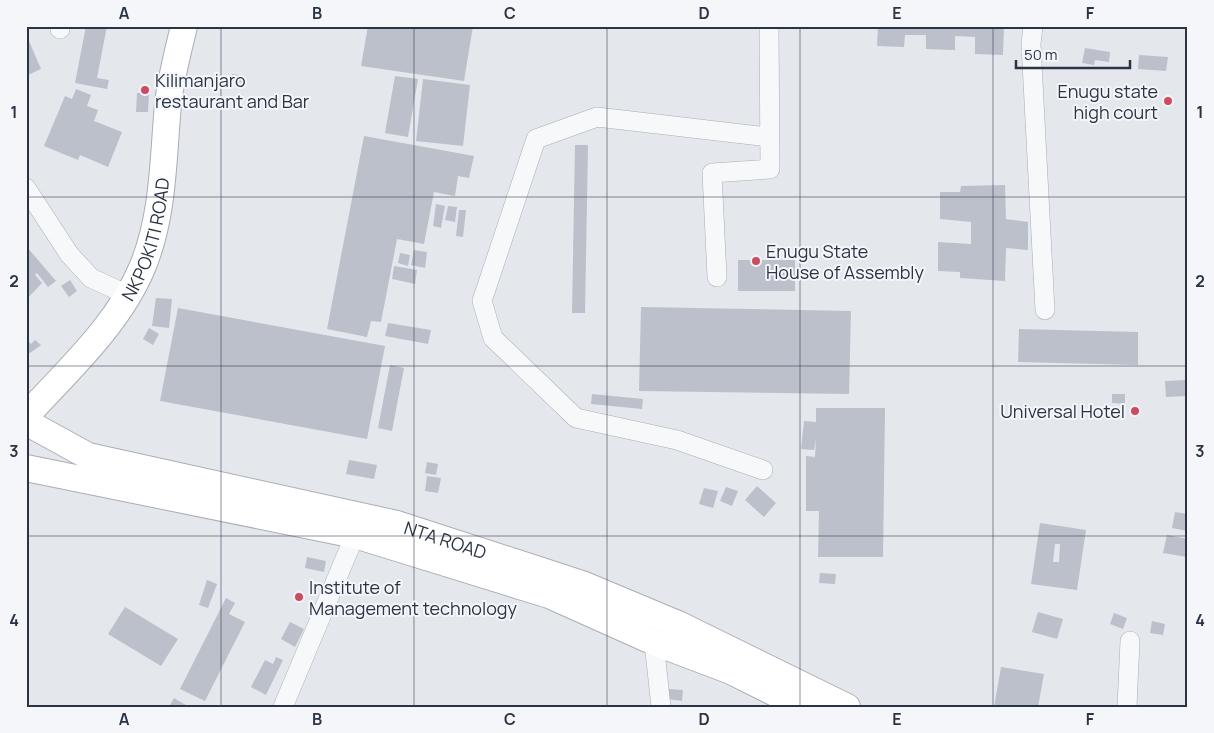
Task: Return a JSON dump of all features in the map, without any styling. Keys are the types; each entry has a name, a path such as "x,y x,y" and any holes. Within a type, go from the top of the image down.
{"main road":[{"name":"NKPOKITI ROAD","path":"26,416 100,333 128,295 142,268 155,229 172,76 184,26"},
{"name":"NTA ROAD","path":"26,422 88,456 397,524 582,584 680,625 847,707"},
{"name":"NTA ROAD","path":"26,468 355,535 549,595 654,642 730,671 803,707"}],"street":[{"path":"718,277 712,173 770,169 768,137 769,26"},
{"path":"1032,26 1031,44 1045,310"},
{"path":"764,470 677,440 576,418 493,338 482,301 536,139 597,117 768,137"},
{"path":"26,188 69,254 91,278 128,295"},
{"path":"284,707 355,535"},
{"path":"1127,707 1130,641"},
{"path":"654,642 661,707"}],"building":[{"path":"86,26 107,26 97,78 109,80 107,89 75,83"},
{"path":"368,26 473,26 464,81 361,66"},
{"path":"878,26 1004,26 1003,55 975,54 975,37 955,36 955,50 926,49 926,35 905,35 904,47 877,46"},
{"path":"26,34 41,69 26,76"},
{"path":"1085,48 1110,52 1109,62 1095,60 1094,65 1082,63"},
{"path":"1139,55 1168,57 1166,71 1138,69"},
{"path":"232,74 244,76 243,83 231,81"},
{"path":"395,76 418,79 408,137 385,133"},
{"path":"423,79 470,85 463,146 416,141"},
{"path":"76,89 91,95 87,106 98,110 94,121 122,132 108,167 80,155 78,160 44,146 65,96 72,99"},
{"path":"137,93 149,93 148,112 136,112"},
{"path":"364,136 474,156 469,178 458,176 455,196 434,192 424,244 397,239 381,322 371,321 367,337 327,329"},
{"path":"575,145 588,145 585,313 572,313"},
{"path":"1005,185 1006,219 1028,222 1028,250 1006,248 1005,281 960,278 960,272 938,271 938,242 971,244 971,222 940,219 940,192 960,192 961,186"},
{"path":"436,204 445,206 441,228 433,226"},
{"path":"448,206 457,207 455,222 445,220"},
{"path":"459,210 466,210 463,237 456,236"},
{"path":"26,246 56,281 48,287 37,273 35,275 42,283 26,300"},
{"path":"414,250 427,252 425,268 411,265"},
{"path":"400,253 410,255 408,266 398,263"},
{"path":"738,260 795,260 795,291 738,291"},
{"path":"394,266 417,270 415,284 392,279"},
{"path":"70,280 77,291 69,297 61,286"},
{"path":"156,298 172,299 169,328 152,326"},
{"path":"641,307 851,311 849,394 639,391"},
{"path":"178,308 385,346 367,439 160,401"},
{"path":"388,323 431,330 428,344 385,336"},
{"path":"149,328 159,334 153,345 143,339"},
{"path":"1019,329 1138,332 1138,365 1018,362"},
{"path":"35,340 41,345 30,353 26,350 26,343 28,341 31,344"},
{"path":"390,365 404,368 392,431 378,428"},
{"path":"1186,380 1187,396 1166,397 1165,381"},
{"path":"592,394 643,399 642,409 591,404"},
{"path":"1112,394 1125,394 1125,404 1112,403"},
{"path":"816,408 885,408 883,557 818,557 819,511 806,511 806,456 815,457 816,439 814,450 801,449 804,421 816,422"},
{"path":"349,460 377,465 374,479 346,474"},
{"path":"427,462 438,464 436,475 425,473"},
{"path":"427,476 441,478 438,493 425,491"},
{"path":"757,486 776,503 764,517 745,500"},
{"path":"726,487 738,491 732,506 720,501"},
{"path":"704,488 718,491 713,508 699,504"},
{"path":"1175,512 1188,514 1188,531 1172,528"},
{"path":"1040,523 1086,530 1077,590 1031,584","holes":["1055,544 1060,544 1059,562 1053,562"]},
{"path":"1167,535 1188,539 1188,566 1185,565 1187,557 1163,553"},
{"path":"307,557 326,561 324,572 305,568"},
{"path":"820,573 836,574 835,584 819,583"},
{"path":"207,580 217,584 208,608 199,605"},
{"path":"226,598 235,603 229,614 245,622 205,701 180,689"},
{"path":"125,607 178,639 161,666 108,634"},
{"path":"1038,612 1063,619 1057,639 1032,632"},
{"path":"1114,613 1127,618 1123,629 1110,624"},
{"path":"1152,621 1165,624 1163,635 1150,633"},
{"path":"290,622 304,629 295,647 281,639"},
{"path":"276,657 283,660 266,695 251,687 265,660 273,664"},
{"path":"1001,667 1044,674 1038,707 994,707"},
{"path":"669,689 683,690 682,701 668,699"},
{"path":"174,698 189,707 169,707"}],"place":[{"name":"Kilimanjaro restaurant and Bar","path":"145,90"},
{"name":"Enugu state high court","path":"1168,101"},
{"name":"Enugu State House of Assembly","path":"756,261"},
{"name":"Universal Hotel","path":"1135,411"},
{"name":"Institute of Management technology","path":"299,597"}]}
